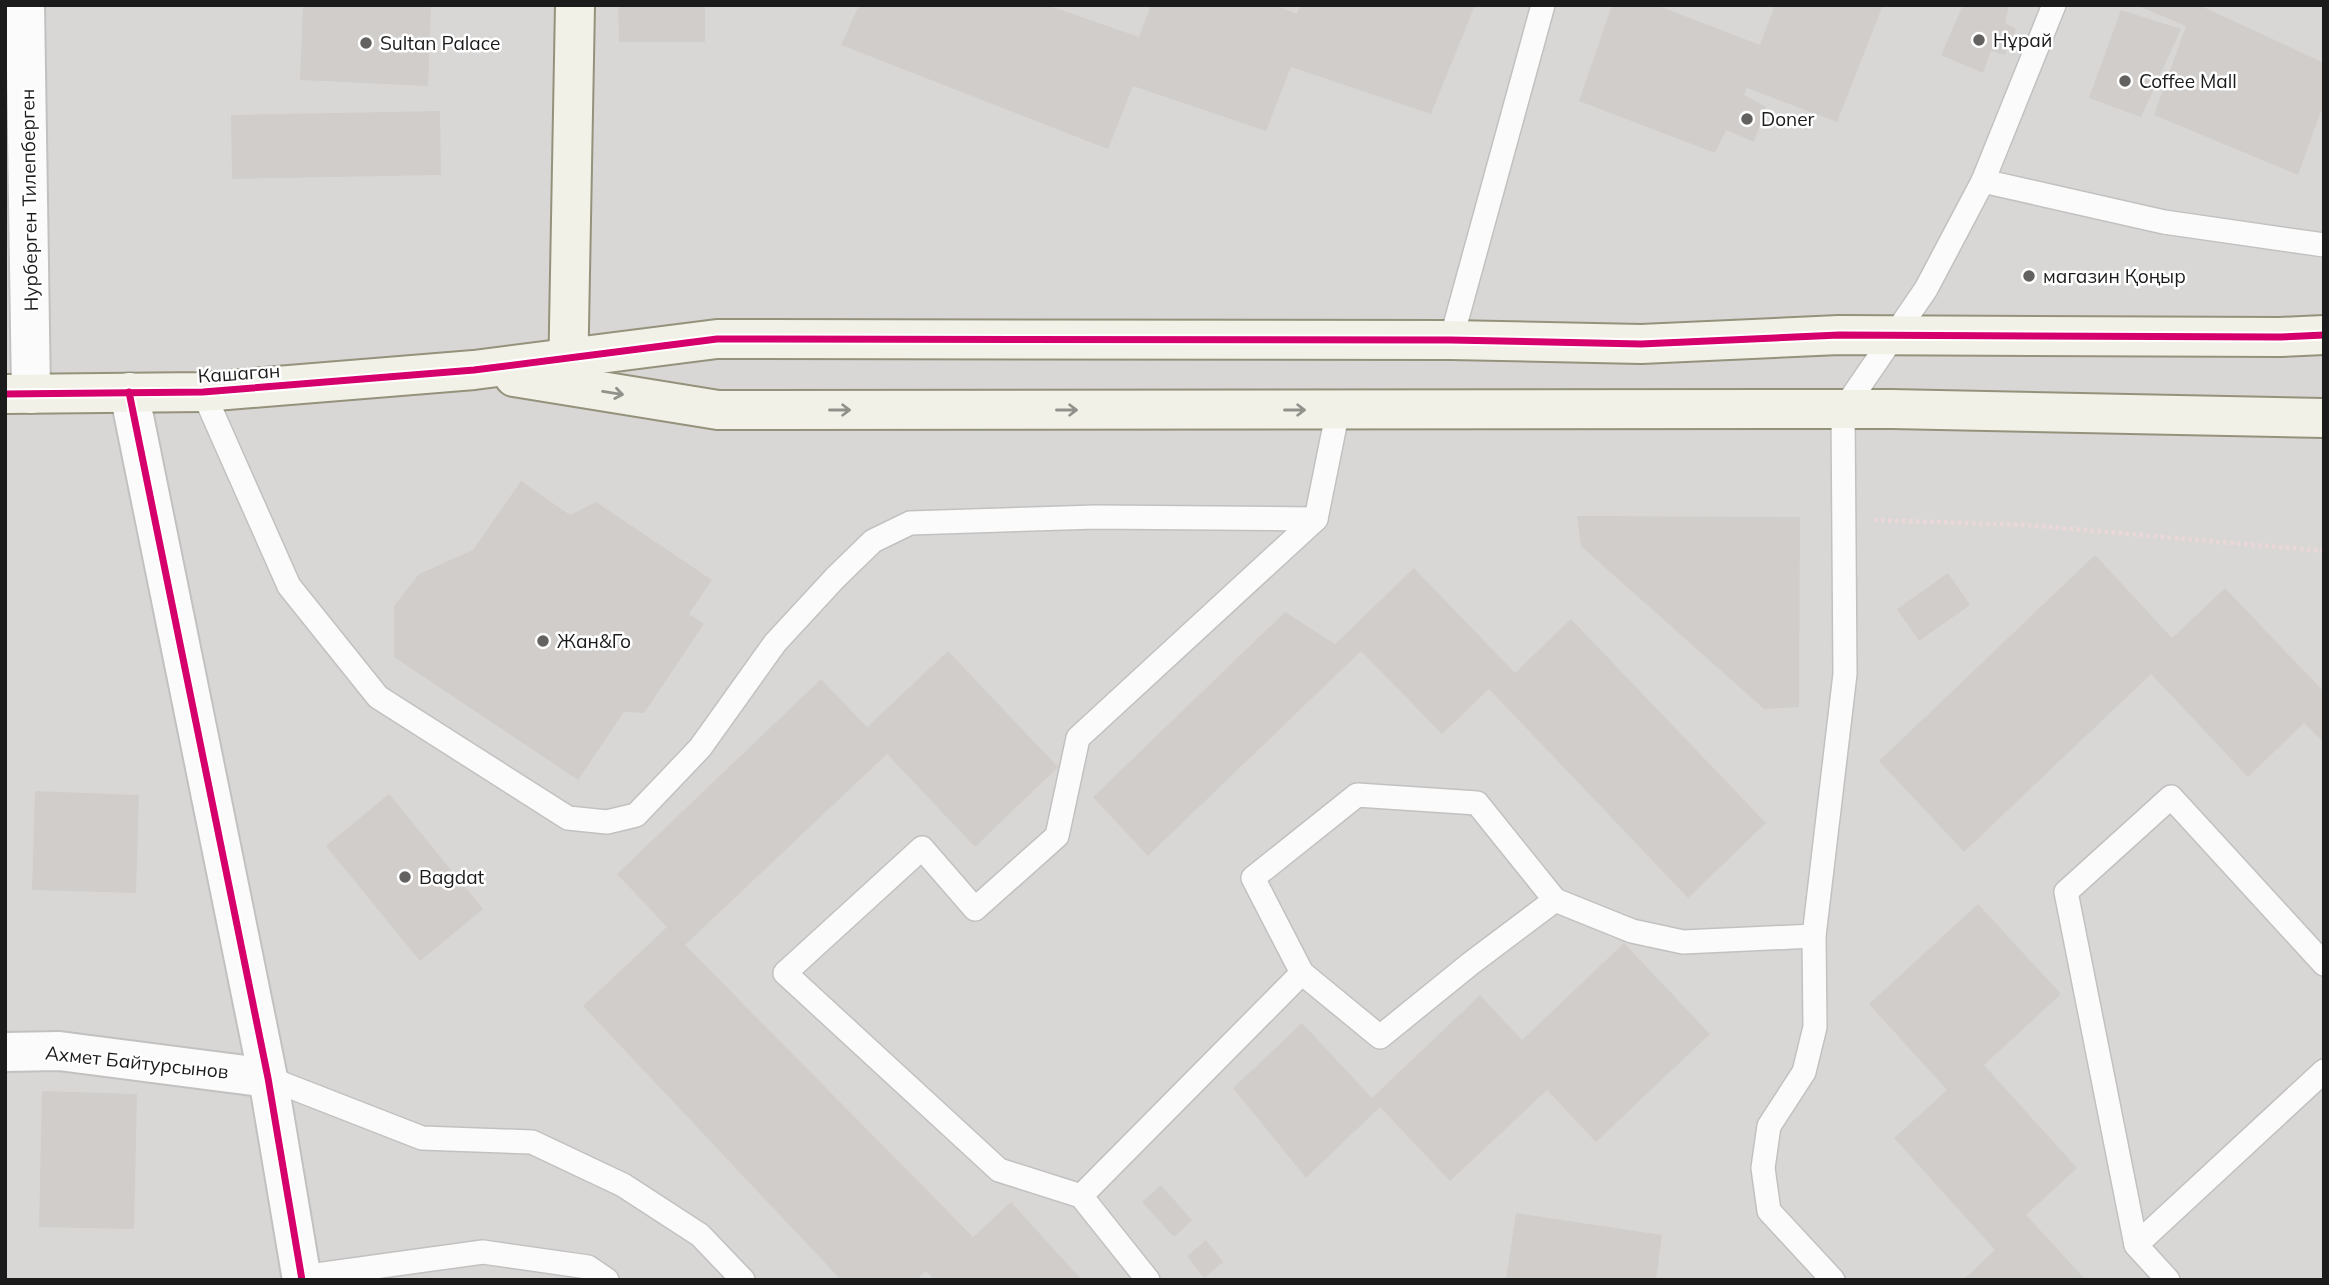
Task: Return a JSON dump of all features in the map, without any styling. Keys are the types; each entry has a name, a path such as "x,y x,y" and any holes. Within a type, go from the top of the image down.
{"street":[{"name":"Нурберген Тилепберген","path":"18,394 25,5"},
{"path":"575,5 568,372 717,339 1451,340 1641,344 1839,335 2324,335"},
{"name":"Кашаган","path":"18,394 203,392 474,370 568,372 718,410 1843,410 2324,418"},
{"path":"129,392 268,1078 302,1278"},
{"name":"Ахмет Байтурсынов","path":"5,1052 60,1051 268,1078"}],"lane":[{"path":"1451,340 1543,5"},
{"path":"1833,1280 1769,1211 1763,1168 1769,1126 1804,1072 1815,1027 1814,936 1845,674 1843,410 1926,289 1983,181 2054,5"},
{"path":"1983,181 2164,222 2324,245"},
{"path":"203,392 289,586 377,697 568,818 607,822 636,815 700,748 775,643 835,578 873,541 910,523 1096,517 1315,519"},
{"path":"1148,1280 1081,1196 999,1170 785,973 922,848 975,909 1057,836 1078,738 1315,519 1338,410"},
{"path":"1555,900 1380,1037 1303,973 1253,878 1357,795 1477,803 1555,900 1632,931 1683,942 1814,936"},
{"path":"2168,1280 2136,1245 2066,892 2171,797 2324,964"},
{"path":"1081,1196 1303,973"},
{"path":"2136,1245 2324,1071"},
{"path":"268,1078 422,1138 532,1142 623,1185 645,1199 700,1235 743,1280"},
{"path":"302,1278 483,1252 588,1267 607,1280"}],"path":[{"path":"1843,519 2026,525 2324,551"}],"shaded area":[{"path":"5,5 2324,5 2324,1280 5,1280"}],"building":[{"name":"Sultan Palace","path":"303,5 431,5 428,86 300,80"},
{"path":"618,5 705,5 705,42 619,42"},
{"path":"859,5 1047,5 1139,37 1151,5 1274,5 1297,14 1300,5 1475,5 1431,114 1291,67 1266,131 1133,86 1108,149 841,45"},
{"path":"1612,5 1656,5 1760,45 1775,5 1883,5 1837,122 1747,88 1744,95 1766,107 1754,142 1726,130 1715,153 1579,101"},
{"name":"Нұрай","path":"1963,5 2009,5 2005,23 2016,29 2005,55 1991,51 1983,73 1941,55"},
{"path":"2136,5 2199,5 2324,63 2324,112 2321,111 2298,175 2154,115 2186,26"},
{"path":"2121,10 2181,29 2141,117 2089,98"},
{"path":"440,111 441,175 232,179 231,115"},
{"name":"Жан&Го","path":"521,481 570,515 596,502 712,580 689,614 704,624 644,713 624,712 578,780 394,657 394,606 419,574 473,550"},
{"path":"1577,516 1800,517 1799,707 1764,709 1581,546"},
{"path":"2095,555 2172,638 2225,588 2324,692 2324,743 2304,723 2248,777 2151,674 1964,852 1879,761"},
{"path":"1414,568 1515,673 1571,619 1766,823 1688,898 1489,689 1442,734 1361,651 1148,856 1093,797 1285,612 1335,644"},
{"path":"1948,573 1970,605 1919,641 1897,609"},
{"path":"948,651 1058,767 975,847 887,754 685,945 973,1237 1011,1202 1082,1280 934,1280 926,1271 916,1280 841,1280 583,1006 667,927 617,874 821,679 867,727"},
{"path":"35,791 139,795 136,893 32,890"},
{"name":"Bagdat","path":"389,794 483,909 420,961 326,846"},
{"path":"1978,904 2061,994 1984,1065 2077,1168 2026,1215 2086,1280 1963,1280 1995,1250 1894,1138 1947,1090 1869,1004"},
{"path":"1624,943 1710,1034 1596,1142 1547,1090 1450,1181 1380,1107 1306,1178 1233,1088 1302,1023 1372,1098 1480,995 1522,1040"},
{"path":"42,1091 137,1094 134,1229 39,1227"},
{"path":"1161,1185 1192,1220 1174,1237 1142,1202"},
{"path":"1516,1213 1662,1235 1656,1280 1506,1280"},
{"path":"1206,1240 1223,1262 1204,1278 1187,1256"}],"cycle path":[{"path":"5,394 203,392 474,370 717,339 1451,340 1641,344 1839,335 2324,335"},
{"path":"129,392 268,1078 302,1280"}],"place":[{"name":"Нұрай","path":"1979,40"},
{"name":"Sultan Palace","path":"366,43"},
{"name":"Coffee Mall","path":"2125,81"},
{"name":"Doner","path":"1747,119"},
{"name":"магазин Қоңыр","path":"2029,276"},
{"name":"Жан&Го","path":"543,641"},
{"name":"Bagdat","path":"405,877"}]}
